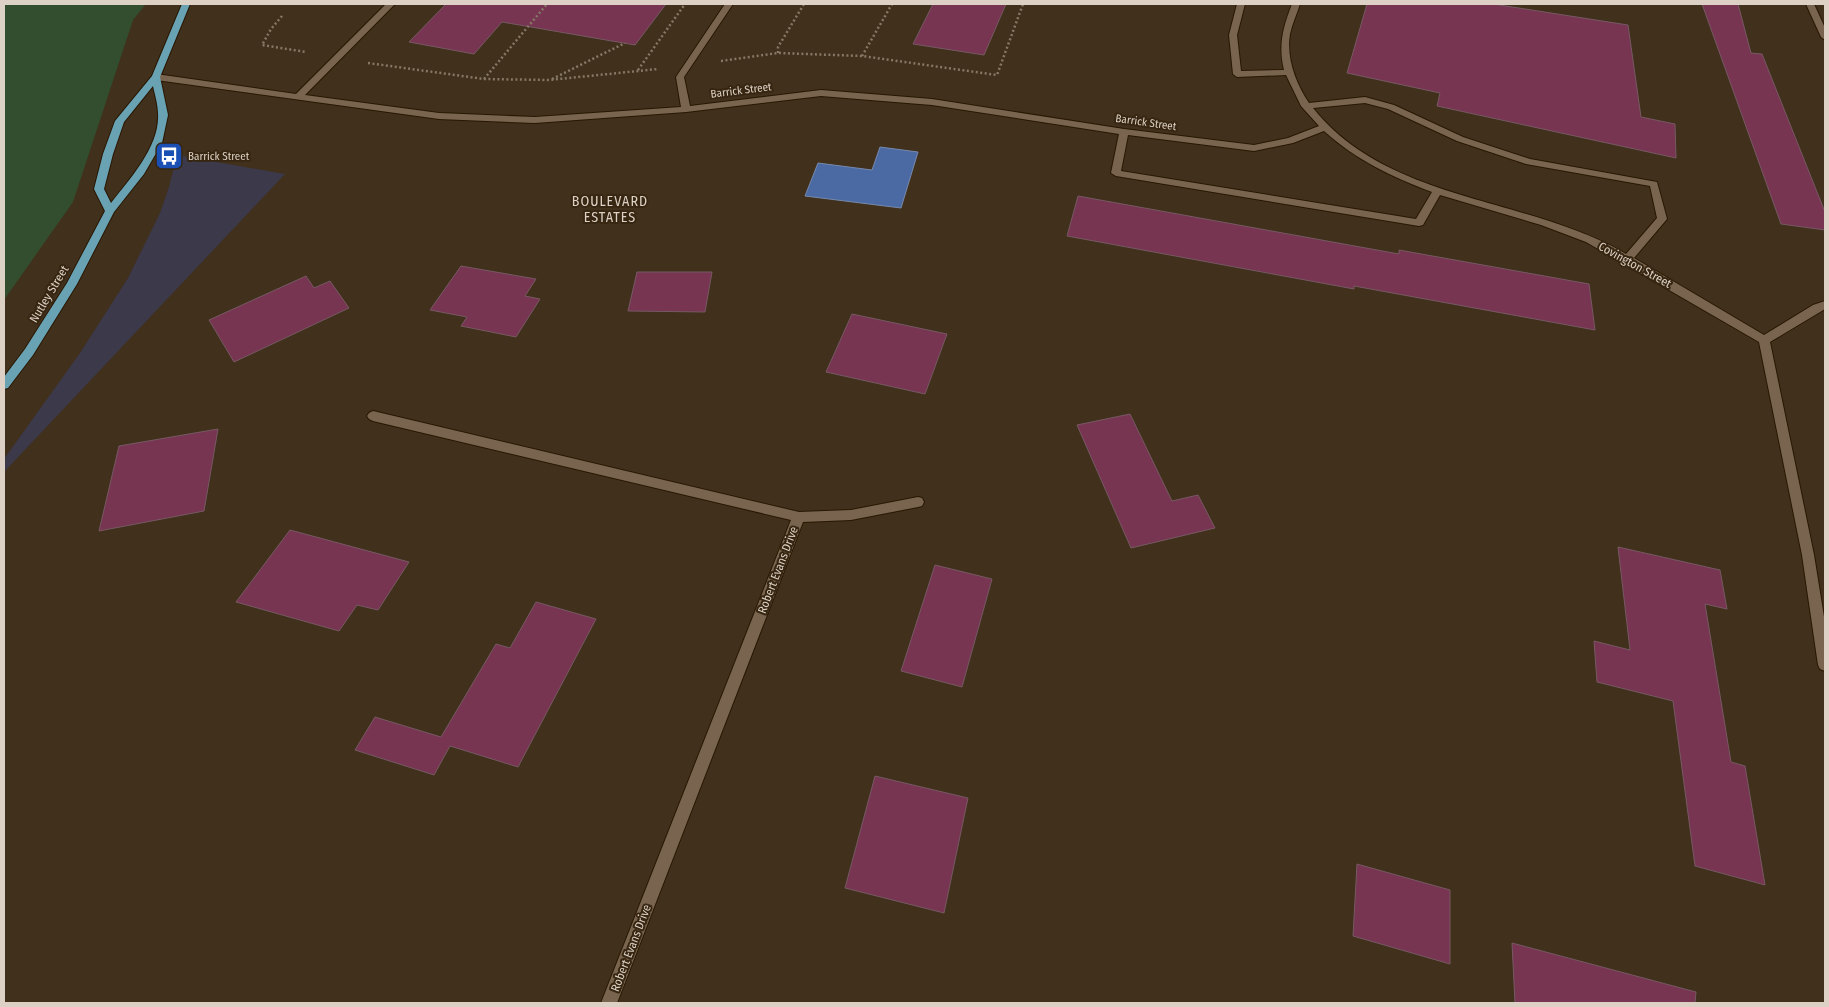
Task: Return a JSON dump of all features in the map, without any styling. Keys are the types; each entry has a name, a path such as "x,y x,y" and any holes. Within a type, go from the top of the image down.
{"main road":[{"path":"110,211 98,189 120,121 156,77 186,4"},
{"name":"Nutley Street","path":"4,386 29,352 72,284 110,211 141,172 157,143 163,115 156,77"}],"street":[{"path":"300,96 391,4"},
{"path":"686,109 680,76 729,4"},
{"path":"1241,4 1233,35 1238,74 1289,72"},
{"name":"Covington Street","path":"1296,4 1285,39 1286,64 1294,87 1306,106 1324,127 1367,159 1407,180 1437,192 1532,218 1582,236 1764,340"},
{"path":"1810,4 1825,38"},
{"name":"Barrick Street","path":"156,77 439,116 535,120 686,109 821,93 932,102 1124,132 1254,148 1290,141 1324,127"},
{"path":"1306,106 1365,100 1391,107 1460,139 1529,162 1654,184 1662,219 1627,260"},
{"path":"1124,132 1116,173 1420,223 1437,192"},
{"path":"1825,305 1764,340 1808,555 1825,665"},
{"name":"Robert Evans Drive","path":"373,416 798,517 609,1003"},
{"path":"798,517 851,516 918,502"}],"path":[{"path":"484,79 547,4"},
{"path":"637,71 685,4"},
{"path":"778,53 778,47 804,4"},
{"path":"862,56 891,4"},
{"path":"362,63 484,79 549,80 688,66 778,53 862,56 997,75 1023,4"},
{"path":"282,16 271,29 262,45 309,53"},
{"path":"549,80 625,43"}],"shaded area":[{"path":"177,155 285,174 4,472 4,459 80,353 128,278 160,213"}],"green space":[{"path":"4,4 146,4 133,20 73,202 4,300"}],"water":[{"path":"880,147 918,152 901,208 805,196 818,163 872,170"}],"building":[{"path":"446,4 666,4 635,45 502,22 474,54 409,42"},
{"path":"933,4 1006,4 984,55 913,44"},
{"path":"1367,4 1493,4 1628,25 1641,117 1675,124 1676,158 1437,106 1440,93 1347,73"},
{"path":"1702,4 1738,4 1751,53 1762,54 1825,212 1825,230 1781,224"},
{"path":"1078,196 1399,254 1399,250 1589,284 1595,330 1354,286 1354,289 1067,236"},
{"path":"461,266 536,279 525,296 540,299 516,337 461,326 467,317 430,310"},
{"path":"637,272 712,272 705,312 628,311"},
{"path":"306,276 314,288 330,281 349,308 234,362 209,320"},
{"path":"852,314 947,334 925,394 826,372"},
{"path":"1130,414 1172,501 1198,495 1215,528 1131,548 1077,425"},
{"path":"218,429 204,511 99,531 119,446"},
{"path":"290,530 409,562 378,610 357,605 339,631 236,602"},
{"path":"1618,547 1720,570 1727,609 1705,604 1731,762 1745,766 1765,885 1695,866 1673,701 1597,682 1594,641 1630,650"},
{"path":"935,565 992,579 962,687 901,671"},
{"path":"536,602 596,619 518,767 450,746 434,775 355,750 375,717 441,737 496,644 510,648"},
{"path":"875,776 968,798 944,913 845,888"},
{"path":"1357,864 1450,890 1450,964 1353,936"},
{"path":"1512,943 1696,992 1695,1003 1515,1003"}],"place":[{"name":"Barrick Street","path":"169,156"}],"district":[{"name":"BOULEVARD ESTATES","path":"610,210"}]}
